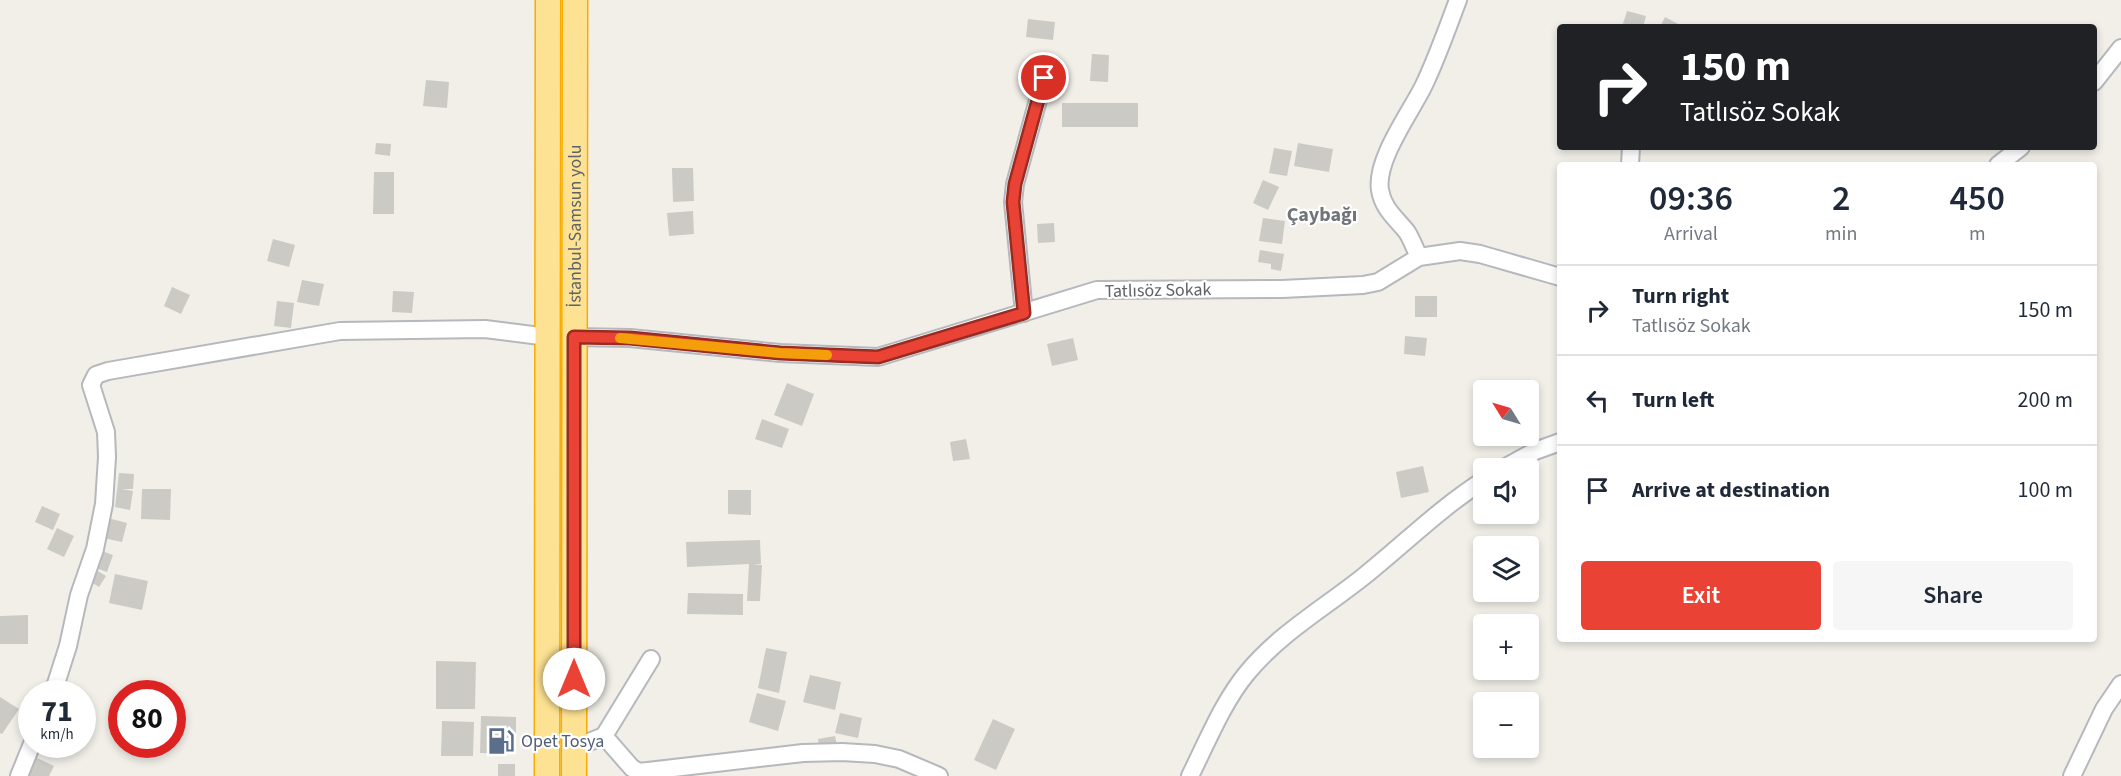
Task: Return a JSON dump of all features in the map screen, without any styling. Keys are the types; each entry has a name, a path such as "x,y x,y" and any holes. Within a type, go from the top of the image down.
{"highway":[{"name":"İstanbul-Samsun yolu","path":"547,776 548,0"},
{"name":"İstanbul-Samsun yolu","path":"574,0 574,776"}],"street":[{"path":"1419,257 1405,230 1385,206 1380,189 1382,170 1395,137 1423,87 1458,0"},
{"path":"2097,78 2121,48"},
{"path":"1024,313 1013,202 1015,184 1044,78"},
{"path":"2002,162 2017,150"},
{"name":"Tatlısöz Sokak","path":"574,337 630,338 780,353 878,357 1097,290 1282,289 1363,285 1378,282 1419,257 1460,251 1480,254 1557,276"},
{"path":"57,680 68,646 79,595 95,549 104,504 106,432 91,385 96,375 108,371 340,331 485,329 548,337"},
{"path":"1522,458 1557,443"},
{"path":"1190,776 1226,705 1245,675 1266,651 1364,576 1473,487"},
{"path":"573,748 604,736 651,659"},
{"path":"2072,776 2104,709 2121,684"},
{"path":"604,736 632,768 639,772 803,753 842,752 875,754 899,759 939,776"},
{"path":"19,776 26,758"}],"building":[{"path":"1627,11 1646,16 1644,24 1623,24"},
{"path":"1665,17 1678,24 1662,24"},
{"path":"1028,19 1055,22 1053,40 1026,37"},
{"path":"1092,54 1109,55 1108,82 1090,81"},
{"path":"426,80 449,82 447,108 423,106"},
{"path":"1062,103 1138,103 1138,127 1062,127"},
{"path":"376,143 391,144 390,156 375,154"},
{"path":"1298,143 1333,149 1329,172 1294,166"},
{"path":"1274,148 1292,151 1287,176 1269,173"},
{"path":"672,168 693,168 694,201 673,202"},
{"path":"374,172 394,172 394,214 373,214"},
{"path":"1263,180 1279,187 1268,210 1253,203"},
{"path":"693,211 694,234 669,236 667,213"},
{"path":"1263,218 1285,221 1282,244 1259,241"},
{"path":"1054,223 1055,242 1038,243 1037,224"},
{"path":"273,239 295,245 289,267 267,261"},
{"path":"1260,250 1284,254 1281,271 1271,269 1271,264 1258,262"},
{"path":"302,280 324,284 319,306 297,302"},
{"path":"172,287 190,295 181,314 164,306"},
{"path":"393,291 414,292 412,313 392,312"},
{"path":"1415,296 1437,296 1437,317 1415,317"},
{"path":"277,301 294,303 291,328 274,326"},
{"path":"1405,336 1427,338 1425,356 1404,354"},
{"path":"1073,338 1078,360 1052,366 1047,344"},
{"path":"787,383 814,394 802,426 774,415"},
{"path":"762,419 789,429 782,448 755,439"},
{"path":"966,439 970,459 953,461 950,442"},
{"path":"1423,466 1429,492 1401,498 1396,472"},
{"path":"119,473 134,474 133,489 122,489 133,491 130,510 115,507"},
{"path":"142,489 171,489 170,520 141,519"},
{"path":"728,490 751,490 751,515 728,514"},
{"path":"42,506 60,514 53,530 35,522"},
{"path":"108,518 127,523 122,542 103,538"},
{"path":"57,528 74,536 64,557 47,549"},
{"path":"760,540 761,564 753,565 762,565 760,601 747,601 749,564 687,567 686,542"},
{"path":"99,550 113,555 107,572 93,567"},
{"path":"96,570 106,576 99,587 89,581"},
{"path":"115,574 148,581 142,610 109,603"},
{"path":"688,593 743,594 743,615 687,614"},
{"path":"28,615 28,644 0,644 0,616"},
{"path":"766,648 787,652 779,693 758,688"},
{"path":"436,661 476,662 475,709 436,709"},
{"path":"810,675 841,682 835,710 803,702"},
{"path":"757,693 786,701 778,731 749,722"},
{"path":"0,697 18,710 2,734 0,733"},
{"path":"840,713 862,718 858,738 835,733"},
{"path":"481,716 516,717 516,754 480,753"},
{"path":"993,719 1015,729 996,770 974,760"},
{"path":"442,721 474,722 473,756 441,756"},
{"path":"835,736 837,745 819,748 818,739"},
{"path":"32,758 54,766 49,776 24,776"},
{"path":"498,764 515,764 515,776 498,776"}],"slow traffic":[{"path":"620,338 780,353 827,355"}],"place":[{"name":"Opet Tosya","path":"501,741"}],"district":[{"name":"Çaybağı","path":"1322,214"}],"route":[{"path":"574,679 574,337 630,338 780,353 878,357 1024,313 1013,202 1015,184 1044,78"}]}
